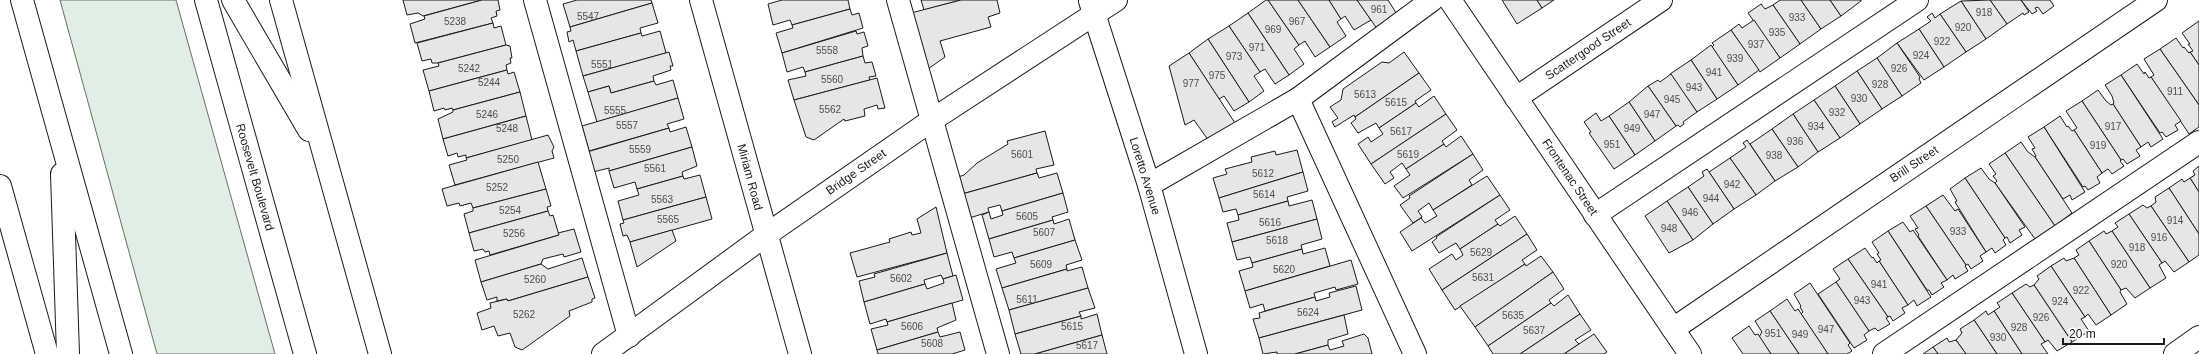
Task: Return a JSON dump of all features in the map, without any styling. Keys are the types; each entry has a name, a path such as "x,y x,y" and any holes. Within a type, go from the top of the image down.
{"main road":[{"path":"22,0 121,354"},
{"name":"Roosevelt Boulevard","path":"206,0 305,354"},
{"path":"233,0 325,157"},
{"path":"281,0 380,354"},
{"path":"535,0 619,347"},
{"name":"Miriam Road","path":"701,0 800,354"},
{"path":"898,0 998,354"},
{"name":"Bridge Street","path":"619,347 766,235 1091,7 1116,0"},
{"path":"1149,185 1298,99 1432,0"},
{"name":"Frontenac Street","path":"1450,0 1690,354"},
{"name":"Scattergood Street","path":"1516,98 1661,0"},
{"path":"1595,215 1917,0"},
{"name":"Brill Street","path":"1673,329 2156,0"},
{"name":"Loretto Avenue","path":"1091,7 1149,185 1196,354"},
{"path":"1298,99 1415,354"},
{"path":"60,138 68,354"},
{"path":"1884,354 2199,142"},
{"path":"0,186 47,354"},
{"path":"2175,354 2199,337"}],"green space":[{"path":"60,0 176,0 275,354 157,354"}],"building":[{"path":"403,0 482,0 423,16 418,13 407,15"},
{"path":"482,0 498,0 500,10 496,11 497,16 491,18 493,23 415,43 410,24 425,19 424,16"},
{"path":"577,0 651,0 652,3 570,27 563,4"},
{"path":"782,0 848,0 850,9 792,25 790,20 773,25 768,4"},
{"path":"921,0 961,0 924,10"},
{"path":"961,0 997,0 1000,13 988,17 991,27 940,41 945,57 928,69 911,13"},
{"path":"1268,0 1299,45 1294,49 1304,64 1289,75 1248,13"},
{"path":"1268,0 1298,0 1330,47 1315,57 1305,41 1299,45"},
{"path":"1298,0 1329,0 1341,19 1337,22 1346,36 1330,47"},
{"path":"1329,0 1357,0 1371,20 1354,30 1345,16 1341,19"},
{"path":"1357,0 1388,0 1400,19 1380,33"},
{"path":"1502,0 1537,0 1542,8 1517,24"},
{"path":"1537,0 1554,0 1542,8"},
{"path":"1780,0 1801,0 1821,29 1800,44 1773,5"},
{"path":"1801,0 1830,0 1841,16 1821,29"},
{"path":"1830,0 1861,0 1861,1 1841,16"},
{"path":"1990,0 2021,0 2029,12 2024,15 2023,13 2007,24"},
{"path":"1990,0 2007,24 1986,39 1961,1"},
{"path":"2021,0 2050,0 2054,6 2043,14 2038,7 2035,8 2037,11 2032,14"},
{"path":"1961,1 1986,39 1966,52 1940,14"},
{"path":"652,3 658,23 640,28 641,33 576,51 573,40 569,42 567,32 571,31 570,27"},
{"path":"1761,4 1765,9 1773,5 1800,44 1780,58 1748,13"},
{"path":"850,9 852,15 859,13 863,28 782,53 776,33 793,28 792,25"},
{"path":"1248,13 1289,75 1275,84 1265,69 1260,72 1229,26"},
{"path":"1932,13 1935,18 1940,14 1966,52 1944,67 1919,29 1931,21 1927,17"},
{"path":"1754,20 1780,58 1760,72 1731,30 1739,24 1742,28"},
{"path":"2199,21 2199,65 2190,52 2193,51 2188,44 2190,44 2182,33"},
{"path":"493,23 494,28 501,26 506,45 438,63 432,63 431,59 422,61 417,43"},
{"path":"1229,26 1260,72 1254,76 1264,91 1249,102 1208,39"},
{"path":"1919,29 1944,67 1924,80 1897,43"},
{"path":"1731,30 1759,70 1738,85 1712,47 1714,45 1712,43"},
{"path":"660,31 666,53 583,76 576,51 641,33 642,36"},
{"path":"856,31 857,34 864,32 868,46 862,48 863,56 805,72 803,67 787,72 782,53"},
{"path":"2176,38 2183,48 2184,47 2189,53 2190,52 2199,65 2199,105 2160,49"},
{"path":"1208,39 1249,102 1234,111 1224,96 1219,99 1189,53"},
{"path":"1897,43 1920,77 1919,79 1921,83 1902,96 1877,58"},
{"path":"506,45 510,46 512,58 510,58 511,63 506,65 507,70 429,91 423,70 439,66 438,63"},
{"path":"1711,45 1738,85 1717,99 1691,60"},
{"path":"2160,49 2199,105 2199,127 2189,134 2151,77 2154,75 2144,59"},
{"path":"669,52 673,66 670,66 671,70 653,76 654,81 611,93 609,86 588,92 583,76"},
{"path":"1404,52 1419,73 1355,117 1354,115 1335,127 1332,122 1338,118 1330,107 1341,100 1343,89 1382,62 1389,63"},
{"path":"1189,53 1237,126 1211,144 1194,120 1185,125 1169,66"},
{"path":"863,56 865,63 872,62 876,76 869,77 870,80 794,100 788,80 806,76 805,72"},
{"path":"1877,58 1902,96 1882,109 1857,71"},
{"path":"1691,60 1717,99 1697,112 1670,74"},
{"path":"2137,64 2144,74 2145,72 2149,78 2151,77 2181,121 2175,125 2178,130 2166,137 2162,132 2160,133 2121,75"},
{"path":"507,70 508,74 514,72 520,92 453,110 452,108 445,110 444,108 434,111 429,91"},
{"path":"1857,71 1882,109 1860,124 1835,86"},
{"path":"1419,73 1431,90 1415,101 1416,103 1379,128 1376,123 1358,133 1351,123 1356,119 1355,117"},
{"path":"1671,74 1697,112 1683,122 1684,124 1680,127 1678,125 1676,126 1648,86 1658,80 1660,82"},
{"path":"2121,75 2163,139 2151,147 2148,142 2141,147 2113,104 2112,96 2105,85"},
{"path":"877,78 885,108 878,109 877,105 864,109 865,116 845,121 844,119 814,140 806,137 794,100"},
{"path":"673,80 678,98 597,122 588,92 609,86 611,93 654,81 656,85"},
{"path":"1648,86 1676,126 1655,141 1629,102"},
{"path":"1835,86 1860,124 1840,138 1814,100"},
{"path":"2098,90 2106,101 2111,105 2113,104 2141,147 2136,150 2140,156 2127,164 2123,159 2121,160 2082,101"},
{"path":"520,92 526,116 443,139 438,119 453,112 453,110"},
{"path":"1434,96 1446,114 1371,164 1358,144 1368,137 1371,142 1383,134 1379,128 1416,103 1419,107"},
{"path":"678,98 684,119 667,124 669,128 589,151 582,126"},
{"path":"1814,100 1840,138 1818,152 1793,114"},
{"path":"2082,101 2124,166 2112,174 2108,169 2102,173 2074,130 2077,128 2066,111"},
{"path":"1629,102 1655,141 1635,155 1609,116"},
{"path":"1596,113 1601,121 1609,116 1635,155 1614,169 1589,133 1591,132 1584,122"},
{"path":"1446,114 1457,130 1442,141 1444,144 1406,169 1402,163 1390,172 1394,178 1385,184 1371,164"},
{"path":"1793,114 1818,152 1798,167 1772,129"},
{"path":"526,116 532,140 466,158 466,155 458,157 457,153 448,156 443,139"},
{"path":"2060,116 2067,127 2068,126 2072,131 2074,130 2102,173 2097,177 2100,183 2088,190 2085,186 2083,187 2044,127"},
{"path":"686,127 692,147 609,171 609,168 593,172 587,152 669,128 670,132"},
{"path":"2044,127 2085,192 2072,200 2070,195 2063,199 2035,157 2036,156 2032,149 2035,148 2028,137"},
{"path":"1772,129 1798,167 1775,181 1750,144"},
{"path":"1045,131 1054,165 1036,169 1037,173 962,194 958,177 964,175 977,163 1008,144 1007,141"},
{"path":"548,135 554,147 552,151 554,158 455,185 449,165 467,160 466,158"},
{"path":"1461,136 1473,154 1403,198 1394,186 1410,175 1406,169 1444,144 1446,147"},
{"path":"1747,140 1775,181 1756,195 1730,158 1746,147 1743,143"},
{"path":"2021,142 2028,152 2035,157 2072,213 2055,226 2005,153"},
{"path":"692,147 697,166 682,172 683,176 637,189 635,182 614,188 609,171"},
{"path":"1297,150 1303,172 1219,198 1213,178 1227,174 1225,169 1252,162 1251,157 1275,151 1276,155"},
{"path":"2005,153 2055,226 2035,239 1995,183 1997,181 1993,176 1996,174 1989,164"},
{"path":"1473,154 1483,170 1469,180 1472,185 1433,210 1429,203 1418,211 1422,217 1413,223 1400,205 1410,198 1409,196"},
{"path":"1730,158 1756,195 1734,209 1709,172"},
{"path":"538,162 546,189 473,208 471,203 460,206 459,203 447,206 442,189"},
{"path":"2199,166 2199,192 2190,178 2195,175 2193,171"},
{"path":"1981,168 1989,179 1995,183 2025,227 2019,230 2022,235 2010,243 2007,237 2005,238 1965,178"},
{"path":"1707,169 1734,209 1713,224 1688,187 1704,176 1702,172"},
{"path":"1303,172 1308,191 1287,197 1288,201 1238,215 1236,209 1223,212 1219,198"},
{"path":"1037,173 1039,178 1057,173 1063,193 1002,211 1000,205 988,208 989,212 969,218 962,194"},
{"path":"700,175 706,197 623,220 618,201 639,195 637,189 683,176 684,179"},
{"path":"1487,176 1500,195 1412,251 1400,232 1421,218 1425,223 1437,216 1433,210"},
{"path":"1965,178 2005,238 2003,240 2006,245 1995,253 1992,248 1986,252 1955,202 1957,201 1950,189"},
{"path":"2190,178 2199,192 2199,234 2169,188 2182,179 2184,182"},
{"path":"1688,187 1713,224 1693,240 1667,201"},
{"path":"2169,188 2199,234 2199,255 2189,262 2151,206 2156,202 2155,197"},
{"path":"546,189 551,206 547,207 548,211 469,233 464,214 473,211 473,208"},
{"path":"1063,193 1068,212 1052,217 1053,220 989,239 982,215 989,212 991,219 1003,215 1002,211"},
{"path":"1500,195 1510,210 1495,220 1498,224 1460,249 1456,243 1439,253 1432,242 1437,238 1436,237"},
{"path":"1943,195 1955,211 1958,209 1986,252 1980,256 1983,261 1971,269 1968,264 1966,265 1926,206"},
{"path":"706,197 712,219 630,242 627,235 623,236 620,224 624,223 623,220"},
{"path":"1312,200 1317,219 1232,242 1227,223 1239,220 1238,215 1288,201 1289,206"},
{"path":"1667,201 1693,240 1669,253 1645,216"},
{"path":"2143,205 2147,208 2151,206 2189,262 2174,272 2165,261 2162,263 2129,214"},
{"path":"1926,206 1966,265 1965,266 1968,271 1955,279 1953,275 1947,280 1915,229 1918,228 1910,216"},
{"path":"936,207 947,253 857,277 850,253 890,242 889,239 911,232 912,235 921,233 917,219"},
{"path":"548,211 550,216 553,215 559,235 490,255 489,251 485,252 483,249 474,251 469,233"},
{"path":"2129,214 2162,263 2159,265 2166,278 2150,288 2112,231 2118,227 2115,223"},
{"path":"1515,216 1527,234 1442,290 1429,269 1452,254 1456,260 1463,255 1460,249 1498,224 1500,226"},
{"path":"1069,219 1075,240 1014,258 1012,252 994,257 989,239 1053,220 1054,224"},
{"path":"1317,219 1322,239 1301,245 1302,249 1252,263 1250,257 1237,260 1232,242"},
{"path":"1903,222 1910,232 1913,230 1947,280 1941,283 1944,287 1932,295 1929,290 1927,290 1888,231"},
{"path":"574,229 581,252 564,257 563,254 543,259 541,264 481,282 475,260 559,235 558,233"},
{"path":"672,230 676,241 637,267 630,242"},
{"path":"1888,231 1931,297 1917,306 1914,300 1908,305 1879,261 1881,260 1877,254 1879,253 1872,242"},
{"path":"2104,231 2106,234 2112,231 2150,288 2135,298 2126,288 2121,290 2089,241"},
{"path":"1527,234 1537,250 1522,260 1525,264 1455,310 1442,290"},
{"path":"1075,240 1082,260 1066,265 1067,269 1002,288 996,269 1016,263 1014,258"},
{"path":"2089,241 2121,290 2120,292 2127,304 2111,315 2074,258 2079,255 2076,250"},
{"path":"1325,248 1330,266 1245,291 1239,271 1253,267 1252,263 1302,249 1303,254"},
{"path":"1865,248 1877,263 1879,261 1908,305 1902,308 1905,313 1893,321 1890,316 1888,317 1848,259"},
{"path":"947,253 953,276 943,279 941,275 924,280 925,284 864,302 859,281 875,277 874,274"},
{"path":"1541,256 1553,272 1475,327 1460,306 1525,264 1526,266"},
{"path":"582,258 588,277 508,301 507,299 497,301 497,297 487,300 481,282 541,264 548,269"},
{"path":"2064,258 2066,261 2074,258 2111,315 2096,325 2088,314 2085,317 2051,266"},
{"path":"1848,259 1888,317 1886,318 1890,324 1878,331 1875,328 1869,331 1836,282 1840,279 1833,269"},
{"path":"1351,260 1358,284 1336,290 1335,287 1314,293 1315,297 1265,311 1263,304 1250,308 1245,291"},
{"path":"2051,266 2085,317 2081,319 2089,331 2072,342 2034,285 2039,279 2037,276"},
{"path":"1082,267 1088,288 1009,310 1002,288 1067,269 1067,271"},
{"path":"1553,272 1564,289 1549,300 1551,303 1488,346 1475,327"},
{"path":"956,275 963,300 887,322 886,319 870,324 864,302 925,284 927,289 944,283 943,279"},
{"path":"588,277 595,298 592,299 592,302 569,311 570,316 522,350 515,347 510,333 498,336 494,326 482,330 477,313 491,308 490,303 507,299 508,301"},
{"path":"1836,282 1869,331 1864,335 1867,340 1854,348 1818,294"},
{"path":"1810,283 1850,343 1848,345 1852,351 1847,354 1828,354 1801,314 1803,312 1800,307 1801,306 1794,294"},
{"path":"2026,284 2030,287 2034,285 2072,342 2057,351 2048,340 2045,342 2012,293"},
{"path":"1356,286 1362,310 1259,338 1253,319 1260,318 1259,313 1315,297 1316,301 1330,297 1329,293"},
{"path":"1088,288 1095,308 1079,312 1081,316 1015,334 1009,310"},
{"path":"2012,293 2045,342 2041,344 2048,354 2022,354 1994,311 2000,307 1997,303"},
{"path":"1568,295 1580,314 1520,354 1493,354 1488,346 1551,303 1554,306"},
{"path":"1787,299 1795,311 1798,309 1828,354 1799,354 1770,311"},
{"path":"952,303 956,320 937,328 938,332 877,350 871,329 888,325 887,322"},
{"path":"1770,311 1799,354 1771,354 1759,337 1762,332 1755,321"},
{"path":"1986,311 1988,315 1994,311 2022,354 1997,354 1974,320"},
{"path":"1097,314 1102,335 1035,354 1021,354 1015,334 1081,316 1081,319"},
{"path":"1580,314 1591,330 1575,340 1579,344 1564,354 1520,354"},
{"path":"1344,315 1348,334 1328,340 1328,345 1295,354 1277,354 1277,352 1263,354 1259,338"},
{"path":"1974,320 1997,354 1966,354 1956,340 1962,333 1960,329"},
{"path":"1749,326 1755,335 1758,334 1771,354 1743,354 1732,338"},
{"path":"938,332 940,337 960,332 965,350 952,354 878,354 877,350"},
{"path":"1364,334 1368,338 1372,354 1295,354 1328,345 1330,350 1344,346 1342,341"},
{"path":"1594,334 1607,352 1604,354 1564,354"},
{"path":"1102,335 1107,354 1035,354"},
{"path":"1947,338 1949,342 1956,340 1966,354 1938,354 1933,347"},
{"path":"1933,347 1938,354 1923,354"}]}
